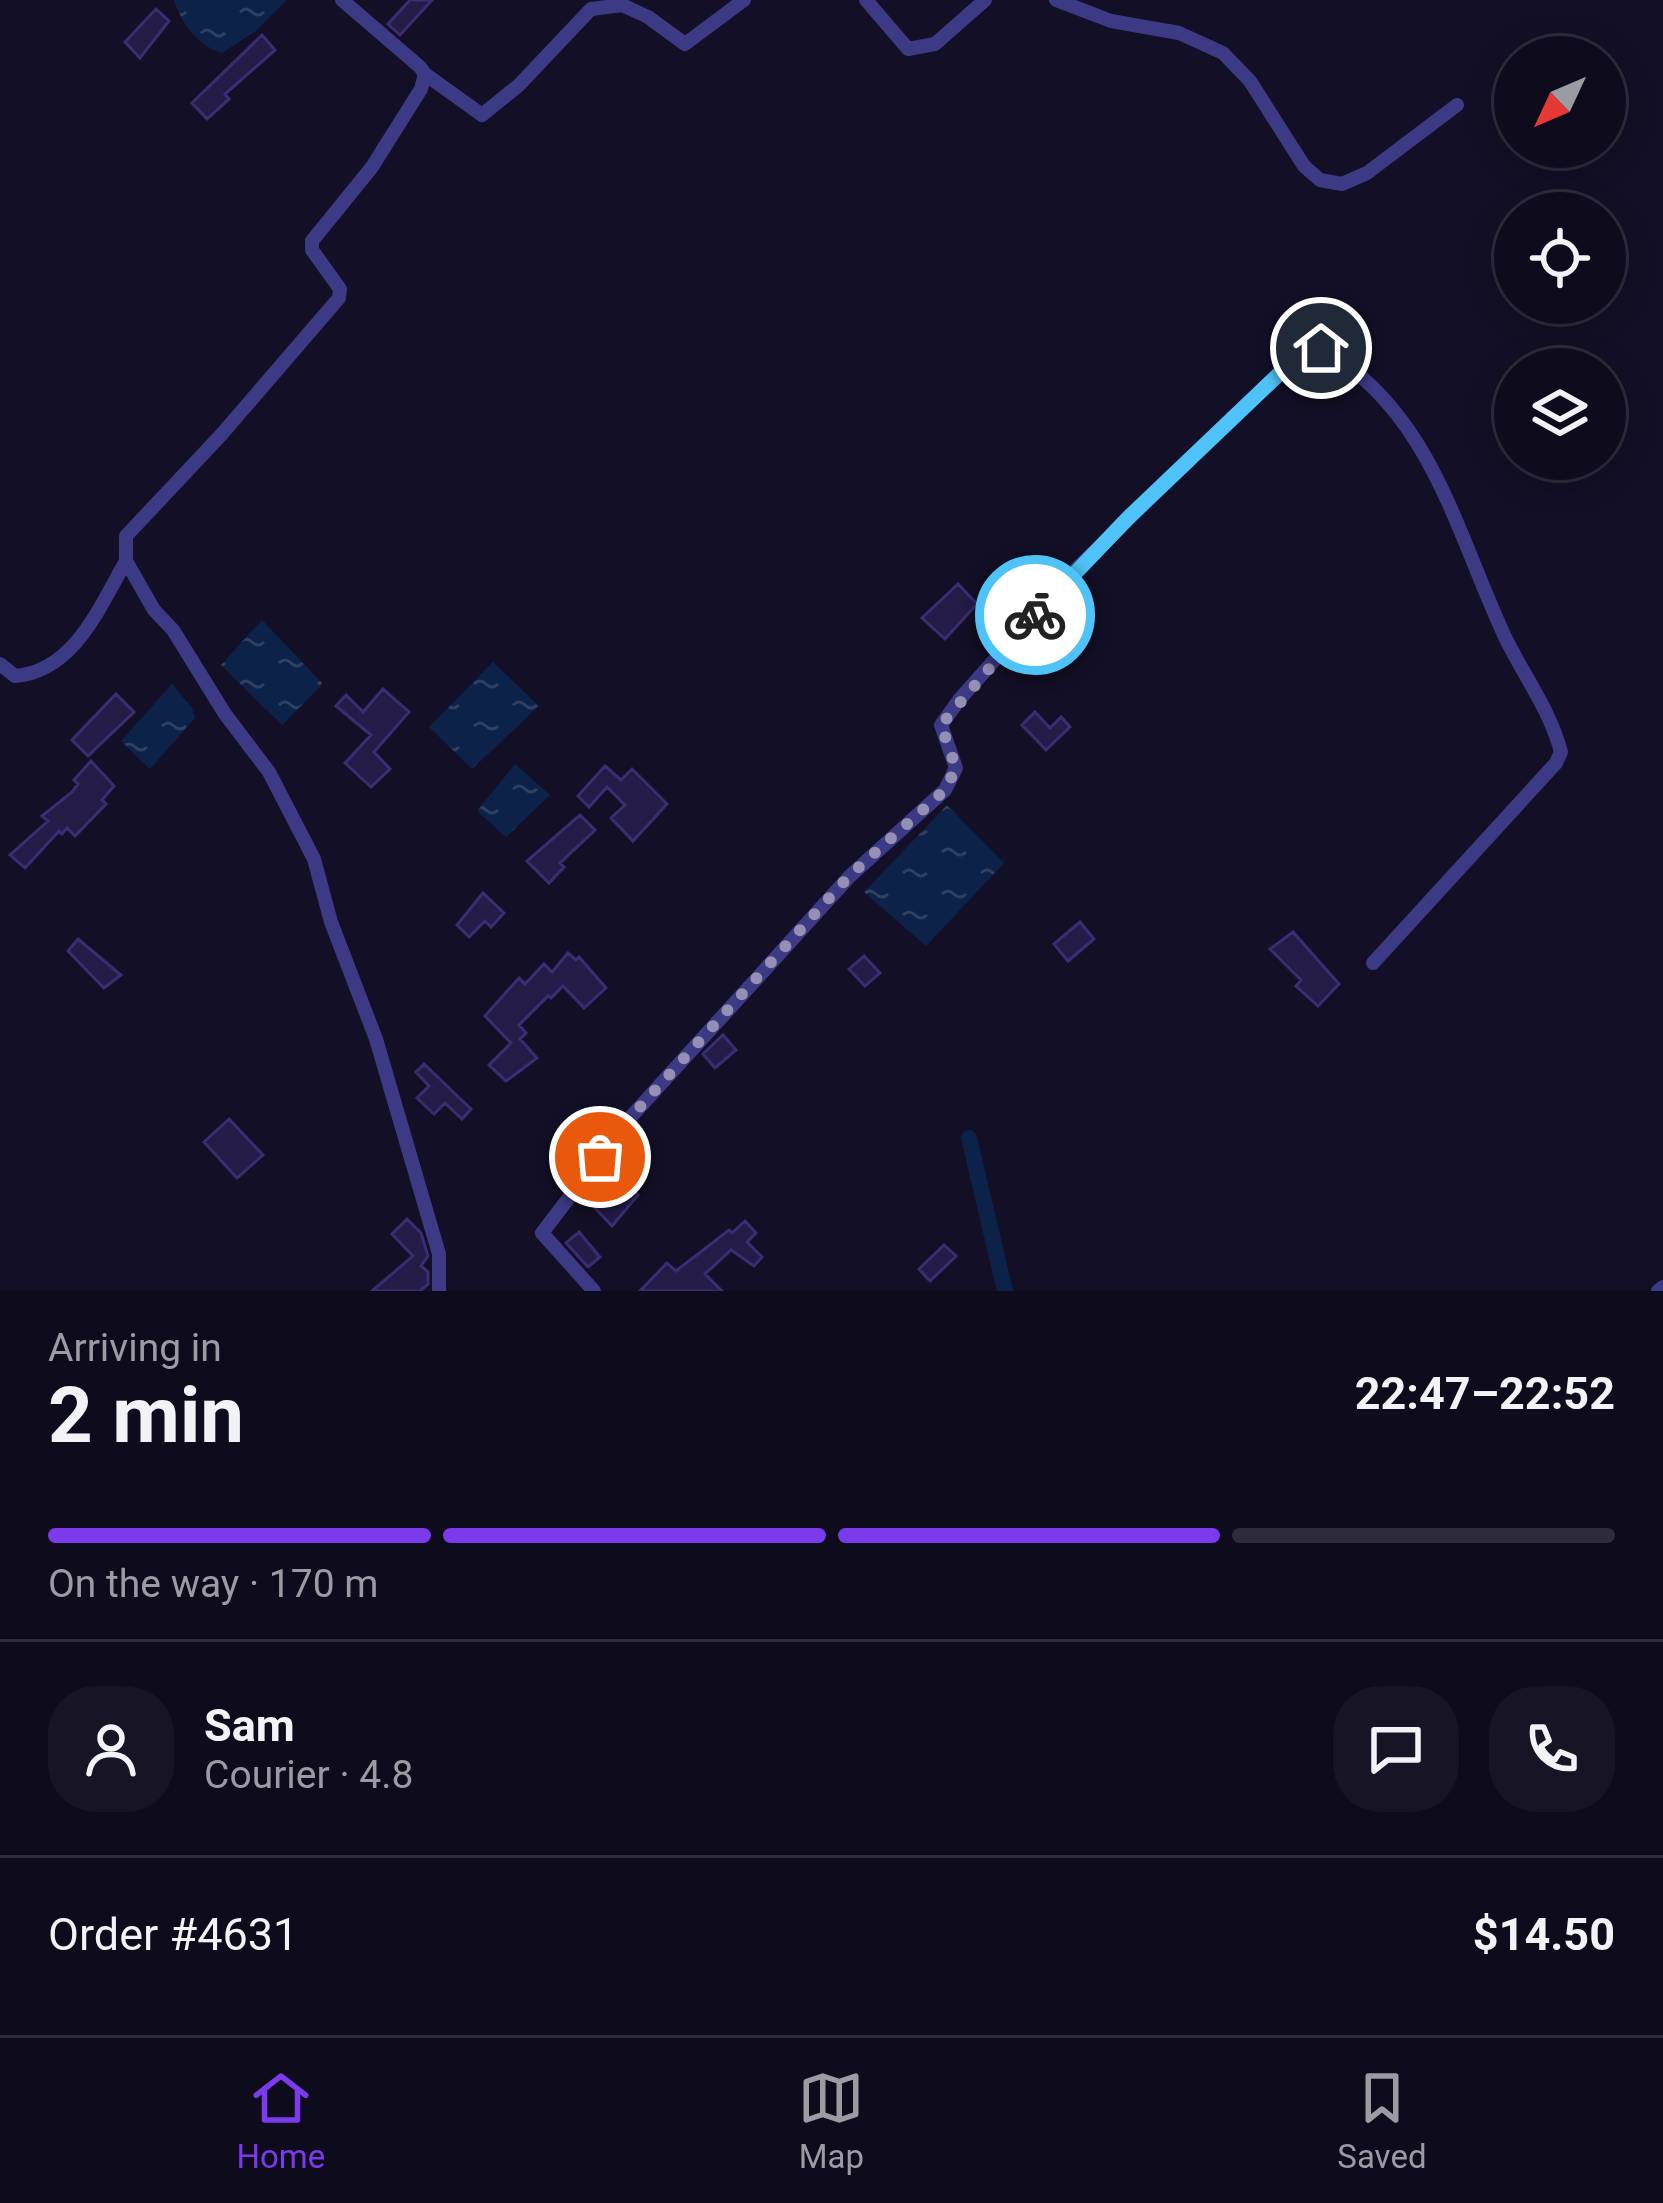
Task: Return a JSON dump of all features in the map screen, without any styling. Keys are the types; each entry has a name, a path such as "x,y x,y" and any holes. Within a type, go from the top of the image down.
{"street":[{"path":"342,0 424,74 482,115 519,86 591,9 622,5 648,16 685,44 744,0"},
{"path":"866,0 908,49 935,44 985,0"},
{"path":"1056,0 1112,20 1179,33 1223,53 1250,81 1304,166 1320,180 1342,184 1367,173 1457,105"},
{"path":"424,74 421,89 372,167 312,241 312,250 340,289 340,298 126,536 126,562 154,610 173,630 268,772 314,859 331,922 376,1039 439,1254 439,1291"},
{"path":"594,1291 542,1233 614,1138 850,875 945,790 956,768 941,725 1054,593 1302,352 1321,348 1353,366 1408,427 1454,507 1505,636 1554,728 1561,752 1373,963"},
{"path":"0,664 15,676 40,674 80,640 126,562"}],"water":[{"path":"174,0 287,0 256,31 222,53 192,32"},
{"path":"262,620 323,684 282,725 221,665"},
{"path":"493,662 539,706 472,769 429,727"},
{"path":"172,684 195,718 150,769 121,741"},
{"path":"515,764 550,795 506,837 477,811"},
{"path":"947,805 1004,863 926,946 864,892"}],"building":[{"path":"410,0 432,0 400,35 388,24"},
{"path":"156,9 169,21 140,58 125,42"},
{"path":"262,35 275,50 225,94 229,99 207,119 192,103"},
{"path":"958,584 977,604 945,639 922,618"},
{"path":"383,689 409,712 374,752 390,769 371,787 345,763 371,735 336,706 346,695 363,712"},
{"path":"116,694 134,712 88,756 72,740"},
{"path":"1035,712 1050,728 1061,717 1070,727 1046,750 1022,725"},
{"path":"91,761 114,786 102,800 106,804 75,836 67,828 62,834 59,831 25,868 10,855 48,821 42,816 72,792 78,784 74,780"},
{"path":"605,766 621,780 632,769 667,804 633,841 611,818 625,805 607,787 589,807 578,796"},
{"path":"580,815 595,830 560,863 564,867 549,883 527,861"},
{"path":"483,893 504,913 491,927 485,921 469,937 457,925"},
{"path":"1080,922 1094,939 1068,961 1054,944"},
{"path":"1293,932 1339,984 1318,1006 1296,986 1301,980 1270,949"},
{"path":"78,939 121,975 104,988 68,951"},
{"path":"568,953 576,960 579,957 606,988 584,1008 563,986 548,996 519,1025 526,1033 520,1039 537,1058 506,1081 489,1065 511,1043 485,1016 519,978 525,984 544,964 552,972"},
{"path":"864,956 880,973 865,986 849,969"},
{"path":"723,1035 736,1050 715,1068 703,1054"},
{"path":"424,1064 471,1109 462,1119 445,1103 434,1114 417,1098 429,1086 416,1072"},
{"path":"229,1119 263,1155 237,1178 204,1142"},
{"path":"626,1182 638,1195 612,1226 595,1208"},
{"path":"407,1219 421,1233 428,1256 421,1266 428,1272 428,1284 420,1291 372,1291 413,1256 392,1234"},
{"path":"745,1221 756,1233 747,1242 762,1257 754,1266 731,1250 705,1274 722,1291 640,1291 667,1263 676,1271"},
{"path":"579,1232 600,1257 588,1267 566,1243"},
{"path":"944,1245 956,1256 930,1281 919,1269"}],"waterway":[{"path":"969,1138 1005,1291"}],"way so far":[{"path":"600,1157 850,875 945,790 956,768 941,725 1035,615"}],"route":[{"path":"1035,615 1070,575 1302,352 1321,348"}]}
